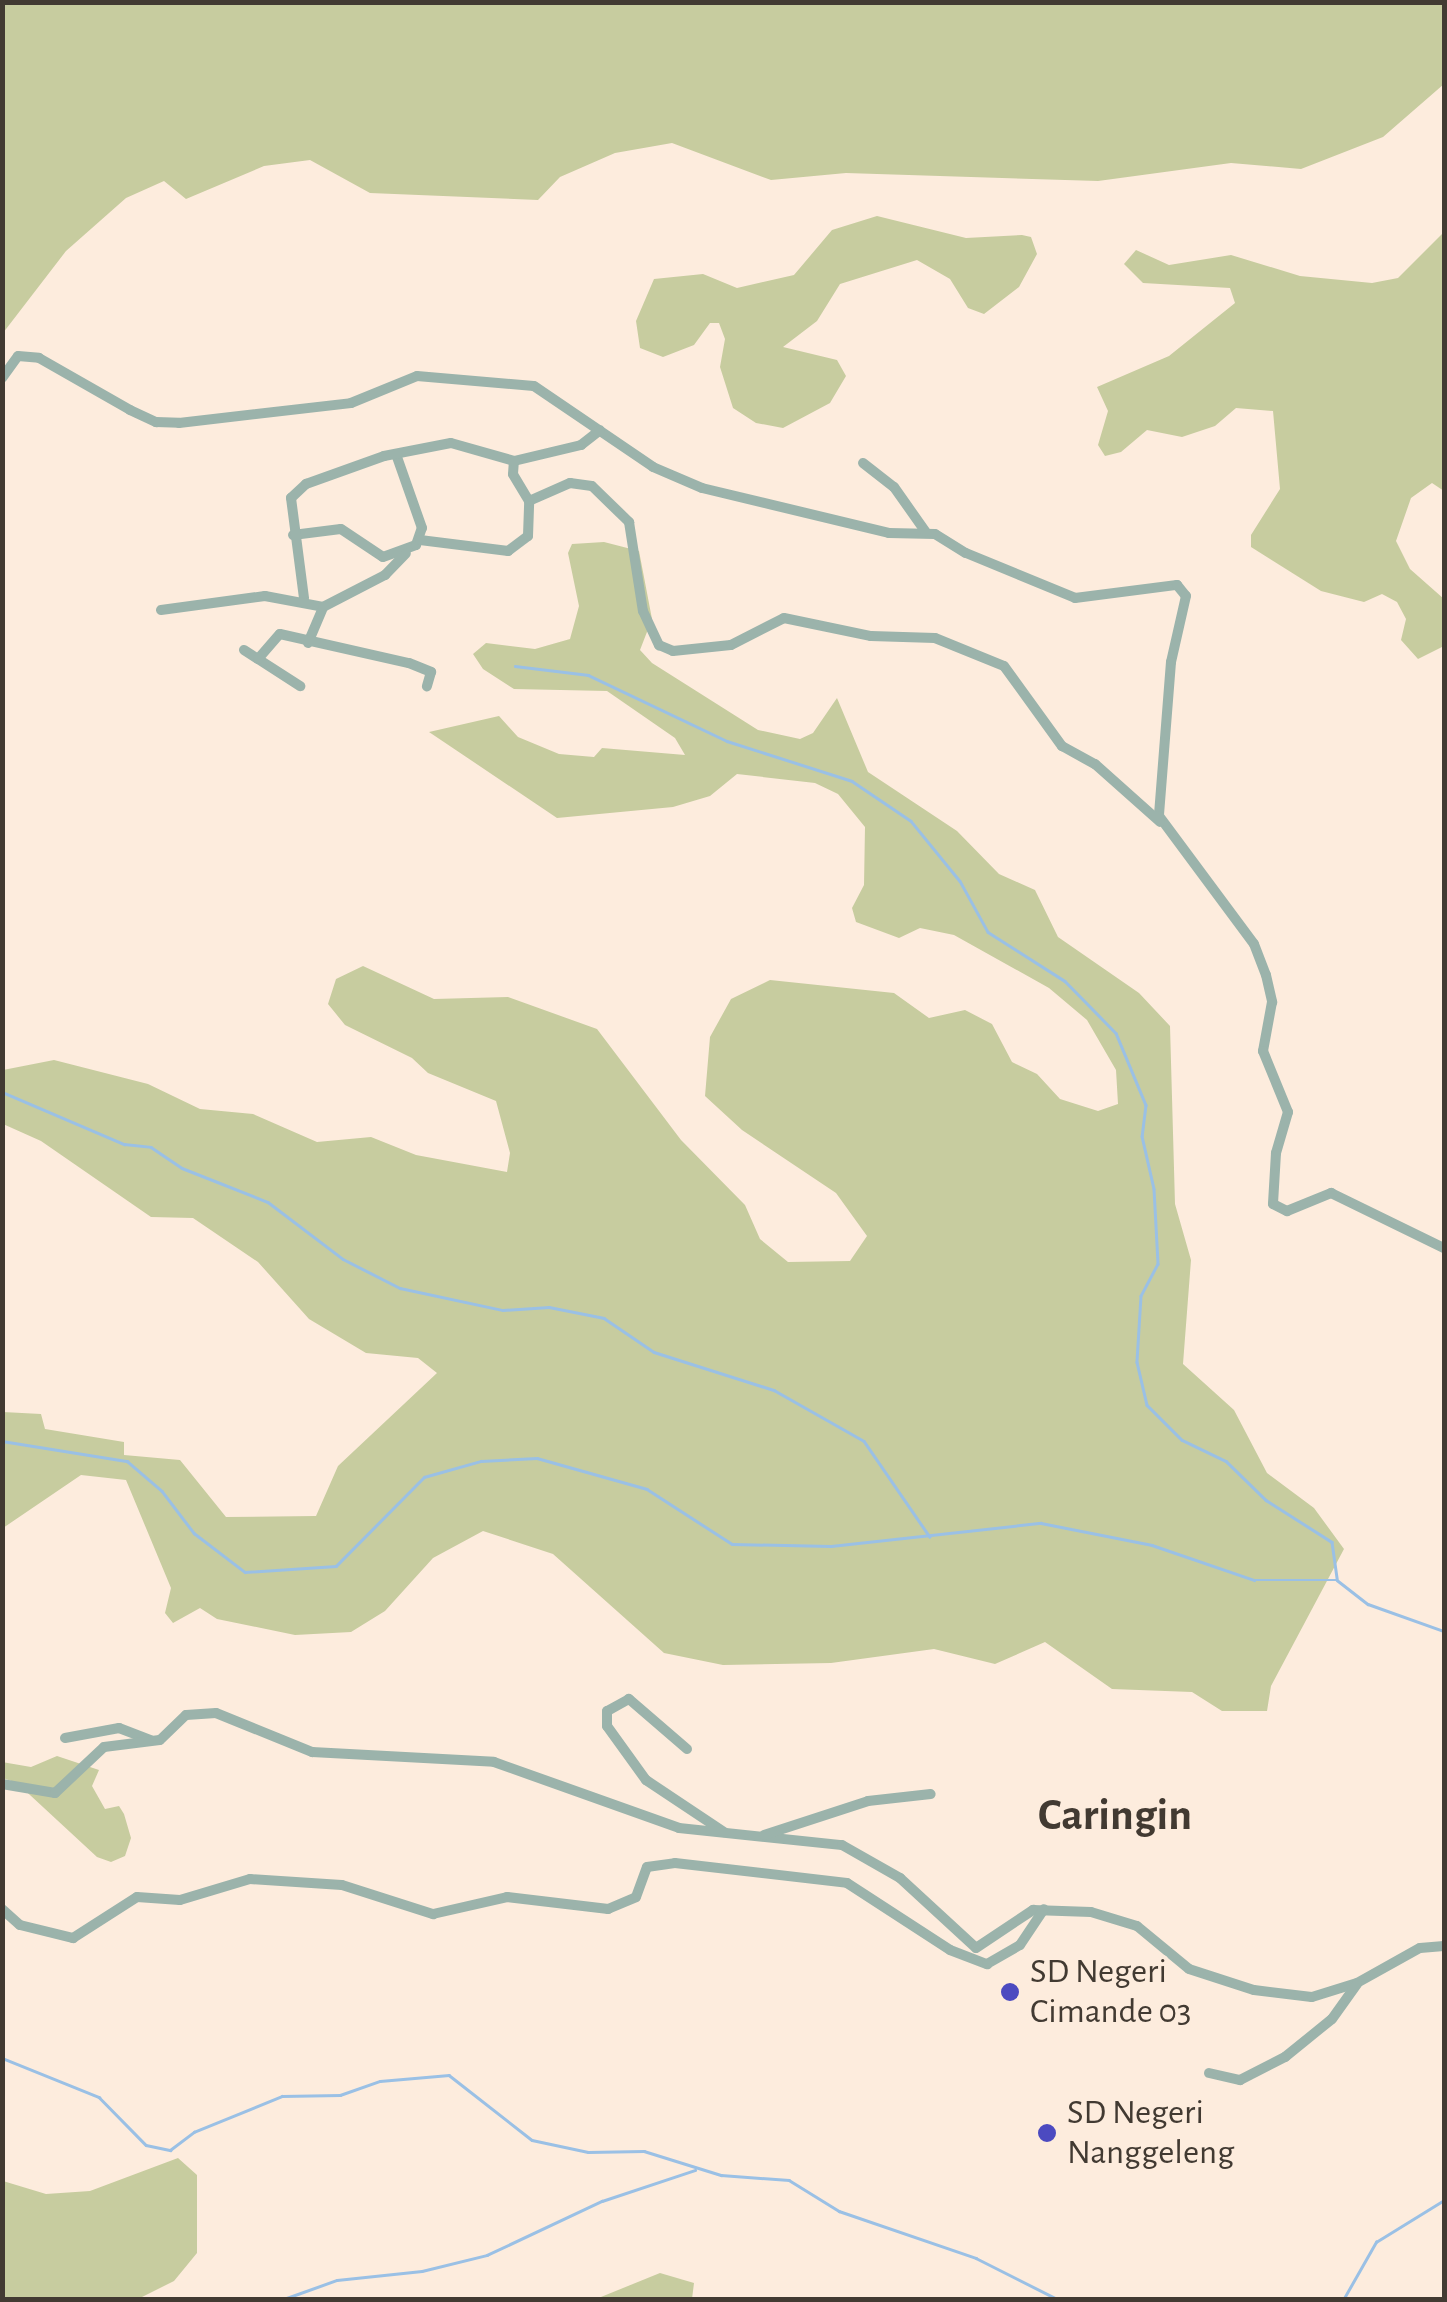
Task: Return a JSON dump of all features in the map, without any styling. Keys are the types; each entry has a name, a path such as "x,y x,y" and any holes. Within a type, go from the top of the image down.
{"street":[{"path":"2,378 18,356 39,358 156,422 351,403 417,376 474,377 534,386 653,467 702,488 889,533 925,531 1075,598 1162,582 1184,590 1171,662 1160,823"},
{"path":"304,598 293,535 295,492 396,454 451,443 514,461 581,446 600,430"},
{"path":"396,454 420,540"},
{"path":"308,643 324,607 385,576 420,540 508,551 528,536 529,502 513,474 514,461"},
{"path":"863,463 894,487 925,531"},
{"path":"529,502 570,483 592,486 623,510 649,633 674,651 732,645 784,618 872,636 934,638 1004,666 1062,746 1095,764 1160,823 1254,944 1272,1002 1263,1051 1288,1112 1276,1154 1273,1204 1288,1211 1331,1193 1444,1248"},
{"path":"293,535 341,529 383,557 407,552"},
{"path":"162,610 250,597 304,598 324,607"},
{"path":"258,659 280,634 409,664 431,672 427,686"},
{"path":"244,650 300,686"},
{"path":"687,1749 629,1699 607,1711 606,1726 646,1780 725,1832"},
{"path":"2,1784 55,1793 104,1746 169,1735 186,1715 216,1714 312,1752 504,1764 679,1828 842,1845 879,1863 976,1948 1027,1912 1091,1912 1137,1926 1189,1969 1254,1990 1312,1997 1357,1983 1420,1948 1444,1946"},
{"path":"65,1738 119,1728 151,1740"},
{"path":"763,1835 868,1801 931,1794"},
{"path":"2,1909 20,1925 72,1938 137,1897 180,1900 250,1878 342,1885 433,1914 507,1897 608,1909 636,1896 647,1867 675,1863 847,1883 950,1950 987,1964 1020,1945 1044,1909"},
{"path":"1210,2073 1240,2080 1286,2056 1332,2019 1357,1983"}],"green space":[{"path":"3,2 1444,3 1444,84 1383,137 1301,169 1231,163 1098,181 846,173 771,180 672,143 615,153 560,177 538,200 370,193 310,160 264,166 186,199 164,181 126,198 66,251 3,333"},
{"path":"877,216 966,238 1031,237 1037,254 1019,287 984,314 968,308 950,279 917,260 840,284 817,321 783,347 837,360 846,376 830,403 783,428 756,423 733,408 720,367 725,339 719,323 710,323 694,345 663,357 640,348 636,321 654,279 703,274 737,288 794,275 832,230"},
{"path":"1444,232 1444,491 1432,483 1411,498 1396,541 1410,569 1444,599 1444,646 1418,659 1401,640 1406,619 1397,602 1382,594 1364,602 1321,591 1251,547 1251,535 1280,489 1273,411 1236,408 1215,426 1182,437 1147,430 1121,452 1105,456 1098,445 1108,411 1097,387 1169,356 1235,303 1230,288 1143,283 1124,264 1136,250 1169,265 1231,255 1300,276 1372,283 1398,278"},
{"path":"604,542 639,551 652,619 640,650 652,663 758,730 800,739 813,733 837,698 868,772 957,831 999,874 1035,890 1058,937 1139,993 1170,1026 1175,1204 1191,1260 1183,1364 1234,1410 1267,1473 1314,1508 1344,1549 1271,1686 1267,1711 1222,1711 1192,1692 1112,1689 1045,1642 995,1664 934,1649 831,1663 723,1665 664,1653 553,1554 483,1531 433,1558 385,1611 351,1632 295,1635 217,1619 200,1608 173,1623 165,1613 171,1588 126,1480 81,1475 3,1528 3,1412 41,1414 45,1429 124,1442 124,1455 180,1460 226,1517 316,1516 338,1466 437,1373 418,1358 366,1353 309,1319 258,1262 193,1218 151,1217 41,1141 3,1124 3,1070 54,1060 148,1084 200,1109 253,1114 317,1142 371,1137 416,1155 507,1172 510,1153 496,1101 428,1073 412,1058 345,1025 328,1004 336,979 363,966 434,999 508,997 597,1029 681,1140 745,1205 760,1239 788,1262 850,1261 867,1236 836,1193 742,1130 705,1096 710,1037 731,999 770,980 894,993 929,1018 965,1010 992,1024 1012,1062 1037,1074 1060,1099 1098,1111 1118,1104 1116,1070 1087,1020 1049,988 954,935 920,928 899,938 856,922 852,908 864,885 865,827 838,794 815,783 737,774 710,796 673,807 557,818 429,732 499,716 518,737 559,754 594,757 602,748 685,755 675,738 607,691 514,689 483,669 473,654 486,643 535,649 570,639 579,606 568,553 572,544"},
{"path":"57,1756 99,1770 92,1786 105,1809 119,1806 124,1814 131,1838 125,1856 111,1862 97,1857 17,1783 3,1778 2,1762 31,1767"},
{"path":"178,2158 197,2175 197,2253 174,2281 138,2299 3,2299 3,2181 46,2194 90,2191"},
{"path":"660,2273 694,2283 692,2299 596,2299"}],"waterway":[{"path":"515,666 588,675 727,741 852,781 911,821 960,881 988,932 1065,981 1116,1033 1146,1105 1142,1136 1154,1189 1158,1264 1141,1296 1137,1362 1147,1405 1182,1440 1226,1461 1266,1500 1332,1542 1337,1579"},
{"path":"2,1092 124,1144 151,1147 182,1168 268,1202 343,1259 400,1288 503,1310 549,1307 604,1318 654,1352 774,1390 864,1441 930,1537"},
{"path":"2,1441 127,1461 162,1491 194,1533 245,1572 336,1566 424,1477 481,1461 537,1458 647,1489 732,1544 831,1546 1041,1523 1152,1545 1254,1580 1337,1580 1368,1604 1444,1631"},
{"path":"2,2058 99,2097 146,2145 170,2150 194,2132 282,2096 340,2095 380,2081 449,2075 532,2140 588,2152 644,2151 721,2175 789,2180 839,2211 976,2258 1059,2300"},
{"path":"281,2300 337,2280 422,2271 487,2255 602,2201 695,2170"},
{"path":"1343,2300 1376,2242 1444,2200"}],"place":[{"name":"SD Negeri Cimande 03","path":"1010,1992"},
{"name":"SD Negeri Nanggeleng","path":"1047,2133"}],"district":[{"name":"Caringin","path":"1115,1816"}]}
